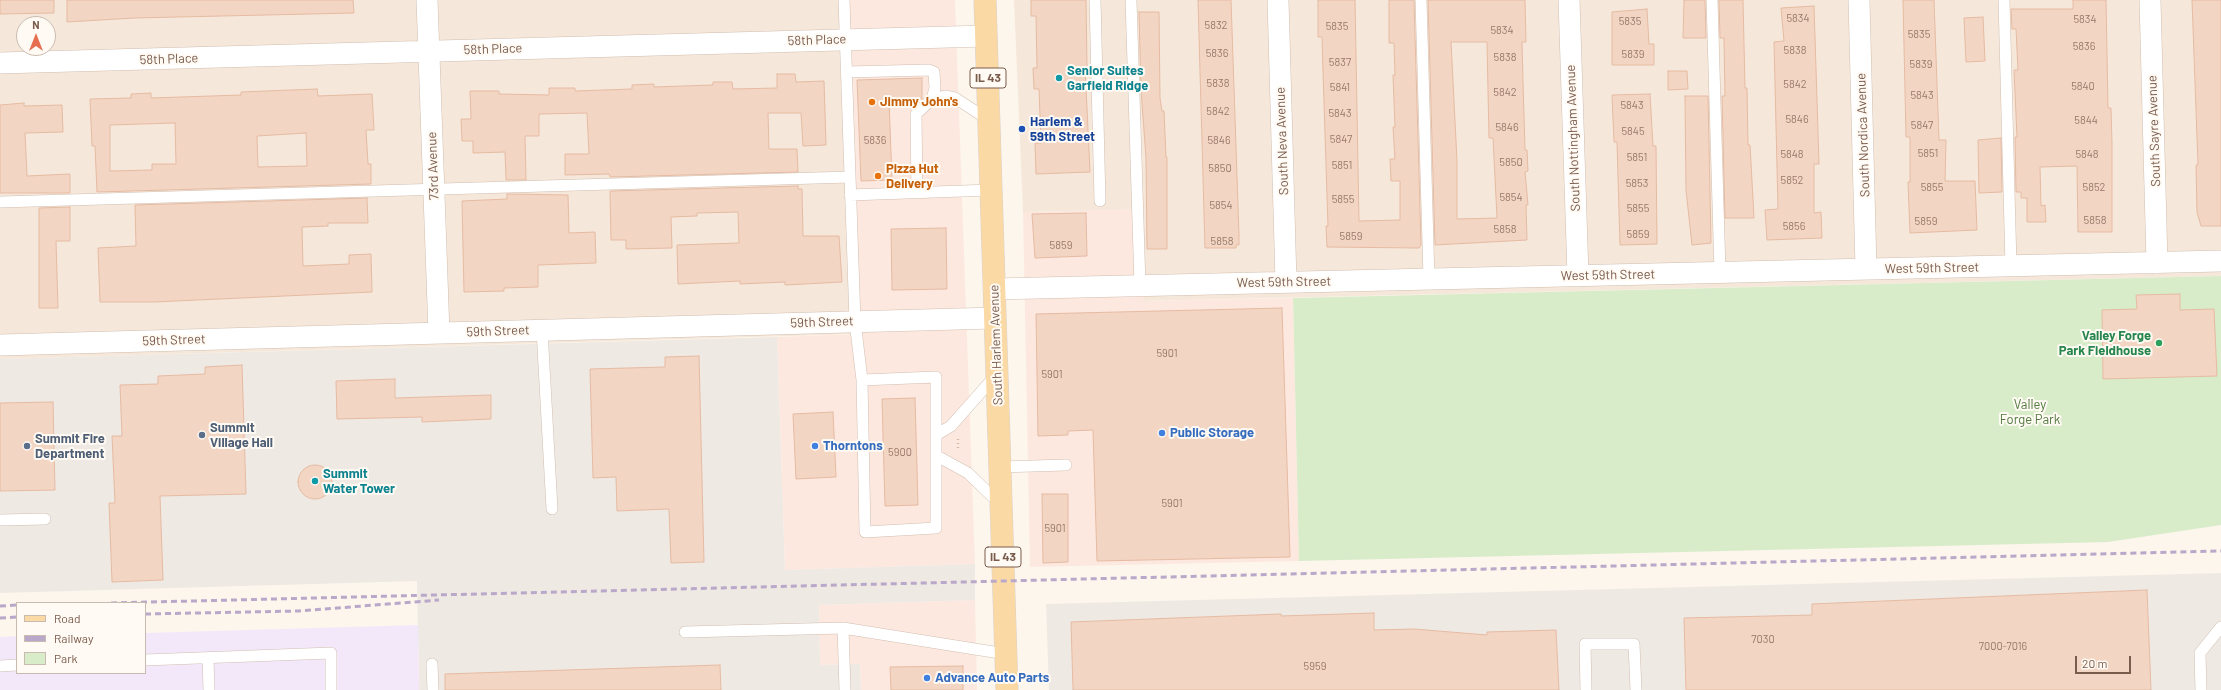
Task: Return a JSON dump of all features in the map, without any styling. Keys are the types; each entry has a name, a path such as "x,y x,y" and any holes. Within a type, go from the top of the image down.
{"main road":[{"name":"South Harlem Avenue","path":"985,0 1007,690"}],"street":[{"name":"73rd Avenue","path":"427,0 439,333"},
{"name":"South Neva Avenue","path":"1278,0 1286,282"},
{"name":"South Nottingham Avenue","path":"1569,0 1578,276"},
{"name":"South Nordica Avenue","path":"1859,0 1866,269"},
{"name":"South Sayre Avenue","path":"2150,0 2157,263"},
{"name":"58th Place","path":"0,63 986,36"},
{"name":"West 59th Street","path":"994,288 2221,261"},
{"name":"59th Street","path":"0,345 995,318"}],"lane":[{"path":"844,0 854,321 862,380 865,532 936,528 936,378 862,380"},
{"path":"1096,0 1100,201"},
{"path":"1131,0 1140,285"},
{"path":"1421,0 1429,279"},
{"path":"1712,0 1720,272"},
{"path":"2004,0 2011,266"},
{"path":"846,72 929,70 934,72 935,88 932,99"},
{"path":"917,193 916,114 932,99 945,96 955,98 989,120"},
{"path":"0,202 850,177"},
{"path":"850,195 991,190"},
{"path":"542,330 552,509"},
{"path":"936,435 951,426 997,373"},
{"path":"937,456 968,474 1002,506"},
{"path":"1000,467 1066,465"},
{"path":"0,520 44,519"},
{"path":"2201,690 2200,654 2221,627"},
{"path":"685,632 842,628 1006,654"},
{"path":"842,628 845,690"},
{"path":"1586,690 1585,644 1634,644 1636,690"},
{"path":"146,660 331,653 331,690"},
{"path":"208,658 209,690"},
{"path":"432,664 433,690"},
{"path":"0,666 16,665"}],"path":[{"path":"957,435 958,453"}],"shaded area":[{"path":"0,0 847,0 856,334 0,359"},
{"path":"847,0 955,0 975,564 785,570 777,337 856,334"},
{"path":"1014,0 2221,0 2221,276 1143,301 1141,210 1023,212"},
{"path":"1141,209 1144,301 1293,298 1299,561 1030,567 1023,212"},
{"path":"777,337 785,570 975,564 975,600 819,605 820,665 860,664 861,690 419,690 417,581 0,593 0,359"},
{"path":"2221,573 2221,690 1049,690 1046,604"},
{"path":"975,600 977,690 861,690 860,664 820,665 819,605"},
{"path":"418,625 419,690 0,690 0,637 16,636 16,674 146,674 146,633"}],"green space":[{"name":"Valley Forge Park","path":"2221,276 2221,525 2108,542 1299,561 1293,298"}],"building":[{"path":"0,0 54,0 54,13 0,14"},
{"path":"67,0 353,0 354,13 134,18 67,22"},
{"name":"Senior Suites Garfield Ridge","path":"1031,0 1086,0 1087,67 1085,67 1090,172 1036,174 1035,143 1041,143 1039,89 1034,89 1033,68 1037,68 1036,16 1031,16"},
{"path":"1198,0 1231,0 1239,235 1239,245 1236,245 1236,248 1205,248"},
{"path":"1318,0 1355,0 1359,221 1400,220 1400,181 1391,181 1390,159 1395,159 1393,127 1395,127 1393,75 1395,75 1394,43 1389,43 1389,0 1414,0 1421,245 1419,248 1327,247 1326,226 1328,226 1322,37 1318,37"},
{"path":"1428,0 1525,0 1526,42 1522,42 1525,150 1527,150 1528,171 1525,172 1528,205 1526,205 1527,240 1435,245","holes":["1451,42 1487,42 1489,138 1493,138 1497,218 1457,219 1457,161"]},
{"path":"1684,0 1705,0 1706,38 1683,38"},
{"path":"1719,0 1743,0 1745,88 1747,88 1748,145 1750,145 1754,218 1725,218 1722,96 1725,96 1724,38 1720,38"},
{"path":"1903,0 1934,0 1939,140 1946,140 1945,181 1975,181 1977,230 1910,233 1908,182 1910,182 1910,137 1906,137"},
{"path":"2073,0 2106,0 2108,108 2111,108 2112,143 2112,232 2078,232 2077,166 2040,167 2041,206 2045,205 2046,222 2027,222 2027,198 2021,198 2021,192 2016,192 2015,137 2017,137 2014,70 2018,70 2016,29 2012,29 2011,9 2073,9"},
{"path":"2192,0 2221,0 2221,226 2201,226 2197,212 2196,165 2198,165"},
{"path":"1814,6 1819,164 1814,164 1814,213 1821,212 1822,238 1767,240 1765,210 1778,209 1774,42 1784,41 1781,8"},
{"path":"1647,9 1649,44 1654,44 1654,65 1612,65 1612,12"},
{"path":"1139,12 1159,12 1160,98 1162,111 1164,111 1167,157 1167,249 1147,249 1146,158 1141,90"},
{"path":"1983,17 1985,61 1966,62 1964,18"},
{"path":"1668,71 1687,71 1688,89 1668,90"},
{"path":"777,74 795,74 796,82 824,81 826,145 803,146 801,113 768,113 769,149 797,149 798,172 610,177 609,174 565,175 565,154 589,154 587,113 539,114 539,136 525,136 526,180 506,180 505,152 473,153 473,141 462,141 461,119 471,119 470,91 499,91 499,94 549,95 549,88 575,88 575,91 632,89 632,85 654,84 654,87 713,85 713,82 732,82 733,89 777,88"},
{"path":"922,78 922,99 889,100 892,180 861,181 857,80"},
{"path":"317,89 318,96 372,94 374,130 366,130 368,164 371,164 371,184 97,192 95,146 92,146 90,99 131,98 131,94 151,93 151,98 241,95 241,92","holes":["175,123 176,164 152,164 152,170 110,171 110,125","306,133 307,166 258,167 257,136"]},
{"path":"1650,94 1653,146 1656,146 1657,244 1620,245 1617,142 1614,142 1612,95"},
{"path":"1685,96 1708,96 1711,243 1692,245 1686,190"},
{"path":"24,103 24,106 62,105 63,132 25,133 27,176 70,174 70,193 0,193 0,105"},
{"path":"2001,138 2002,192 1979,193 1978,140"},
{"path":"798,186 798,189 802,189 803,236 839,236 842,282 785,285 785,282 740,284 740,281 678,284 677,245 739,243 738,212 697,213 697,216 671,217 672,248 626,249 626,240 611,240 610,191"},
{"path":"507,194 568,195 569,233 595,232 596,263 538,265 538,287 504,288 504,291 464,292 462,201 507,199"},
{"path":"367,198 368,223 328,223 328,226 302,227 303,266 349,264 349,255 371,254 372,292 154,302 100,302 98,248 136,246 135,205"},
{"path":"70,207 70,241 56,241 58,308 39,308 39,208"},
{"path":"1086,213 1087,256 1035,258 1032,214"},
{"path":"946,228 947,289 892,290 891,229"},
{"name":"Valley Forge Park Fieldhouse","path":"2180,294 2180,310 2214,309 2217,376 2103,379 2102,310 2137,309 2136,295"},
{"path":"1282,308 1290,557 1097,561 1093,430 1068,431 1068,435 1038,436 1036,314"},
{"path":"699,356 704,562 671,563 669,509 617,511 616,477 593,478 590,369 665,367 665,357"},
{"path":"242,365 246,494 160,496 163,580 112,582 109,503 115,503 112,436 122,436 120,385 158,384 158,376 205,374 205,367"},
{"path":"395,379 395,398 491,395 491,419 422,422 422,417 337,419 336,381"},
{"name":"Thorntons","path":"915,398 918,505 885,506 882,399"},
{"name":"Summit Fire Department","path":"53,402 55,490 0,491 0,403"},
{"name":"Thorntons","path":"833,412 836,477 796,479 793,414"},
{"name":"Summit Water Tower","path":"312,465 318,465 322,466 329,472 332,482 331,489 325,496 318,499 312,499 308,498 301,492 298,485 298,479 299,475 305,468"},
{"path":"1042,494 1068,494 1068,562 1043,563"},
{"path":"2147,590 2151,690 1686,690 1684,618 1812,615 1812,604"},
{"path":"1374,613 1374,630 1414,629 1487,635 1487,632 1556,630 1559,690 1073,690 1071,622 1281,614 1281,616"},
{"path":"720,665 721,690 445,690 445,674"},
{"name":"Advance Auto Parts","path":"963,666 963,690 891,690 890,667"}],"railway":[{"path":"146,602 2221,551"},
{"path":"146,614 299,611 439,600"},
{"path":"0,606 16,605"},
{"path":"0,618 16,617"}],"place":[{"name":"Senior Suites Garfield Ridge","path":"1059,78"},
{"name":"Jimmy John's","path":"872,102"},
{"name":"Harlem & 59th Street","path":"1022,129"},
{"name":"Pizza Hut Delivery","path":"878,176"},
{"name":"Valley Forge Park Fieldhouse","path":"2159,343"},
{"name":"Public Storage","path":"1162,433"},
{"name":"Summit Village Hall","path":"202,435"},
{"name":"Summit Fire Department","path":"27,446"},
{"name":"Thorntons","path":"815,446"},
{"name":"Summit Water Tower","path":"315,481"},
{"name":"Advance Auto Parts","path":"927,678"}]}
